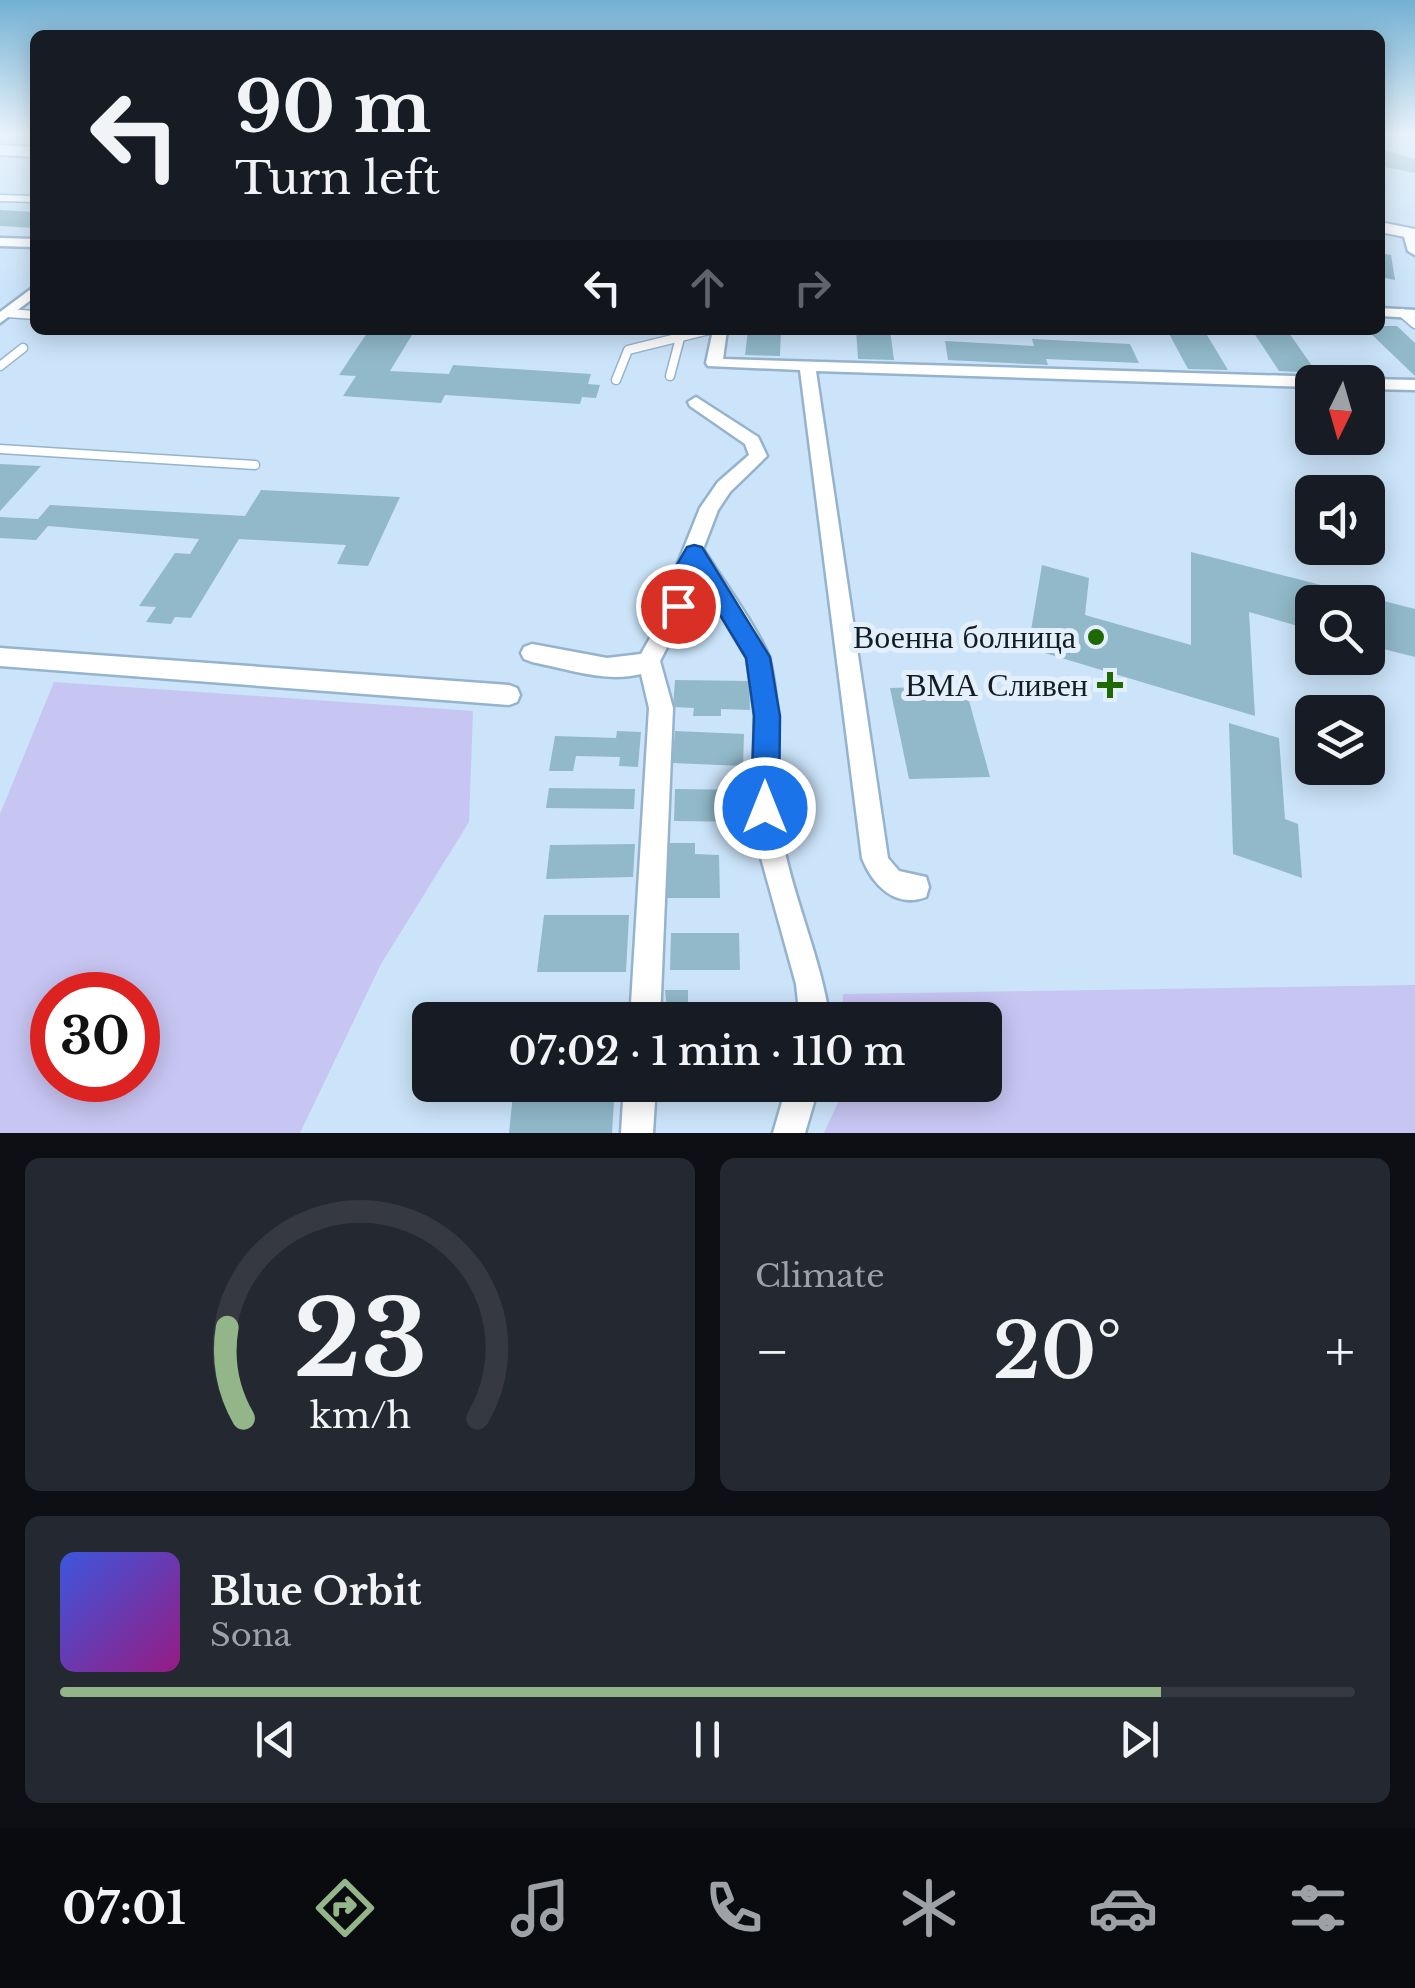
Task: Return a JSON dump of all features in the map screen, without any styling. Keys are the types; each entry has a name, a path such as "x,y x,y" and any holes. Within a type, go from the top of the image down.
{"main road":[{"path":"1385,227 1413,239"}],"street":[{"path":"0,242 30,244"},
{"path":"3,316 30,294"},
{"path":"719,335 714,363 1295,381"},
{"path":"806,366 875,858 889,882 916,887"},
{"path":"1385,384 1415,385"},
{"path":"646,1002 660,708 650,661 678,606 686,568 708,508 724,486 758,456 752,441 696,402"},
{"path":"694,553 758,657 767,716 765,808 771,848 812,1002"},
{"path":"532,653 628,667 650,661"},
{"path":"0,657 508,696"},
{"path":"637,1133 639,1102"},
{"path":"789,1133 798,1102"}],"lane":[{"path":"0,198 30,199"},
{"path":"1408,313 1415,324"},
{"path":"3,316 30,315"},
{"path":"616,380 628,350 691,335"},
{"path":"670,376 680,338"},
{"path":"0,366 23,348"},
{"path":"0,449 255,465"}],"shaded area":[{"path":"54,682 473,711 469,822 381,964 300,1133 0,1133 0,814"},
{"path":"1415,985 1415,1133 824,1133 838,1102 1002,1102 1002,1002 843,1002 843,994"}],"building":[{"path":"0,210 30,212 30,228 0,226"},
{"path":"1385,254 1391,255 1395,280 1385,278"},
{"path":"1385,326 1397,326 1415,343 1415,376 1372,335 1385,335"},
{"path":"366,335 412,335 390,371 449,374 453,365 591,374 588,384 600,385 596,398 582,397 580,404 445,395 441,403 343,396 356,376 339,375"},
{"path":"747,335 781,335 780,356 745,355"},
{"path":"856,335 891,335 894,360 858,359"},
{"path":"1170,335 1207,335 1228,370 1188,369"},
{"path":"1255,335 1290,335 1311,365 1295,365 1295,372 1279,371"},
{"path":"1032,339 1130,344 1139,363 1046,359 1048,365 948,360 945,341 1034,346"},
{"path":"0,464 41,466 0,511"},
{"path":"261,490 400,497 368,566 337,564 346,545 239,539 191,618 175,617 171,624 146,622 156,607 139,606 175,553 190,554 199,539 48,526 36,540 0,538 0,517 38,519 50,505 245,516"},
{"name":"Военна болница","path":"1191,552 1321,585 1295,585 1295,625 1249,612 1255,716 1028,648 1042,565 1089,578 1085,615 1191,645"},
{"name":"Военна болница","path":"1385,601 1415,609 1415,657 1385,649"},
{"path":"675,680 749,681 750,710 721,709 721,716 693,716 694,708 673,707"},
{"path":"965,686 990,777 909,779 890,688"},
{"path":"1229,723 1279,738 1285,819 1298,824 1302,878 1233,854"},
{"path":"617,731 641,732 638,767 619,766 620,757 576,756 573,771 549,771 555,736 616,738"},
{"path":"675,731 744,734 743,766 672,763"},
{"path":"549,788 635,789 634,809 546,808"},
{"path":"675,789 751,790 752,822 674,821"},
{"path":"665,843 695,843 695,854 719,855 720,898 664,898"},
{"path":"635,844 633,877 546,879 550,845"},
{"path":"544,915 629,915 626,972 537,972"},
{"path":"671,933 739,933 740,970 670,970"},
{"path":"665,990 688,990 688,1002 666,1002"},
{"path":"512,1102 614,1102 612,1133 509,1133"}],"place":[{"name":"Военна болница","path":"1096,637"},
{"name":"ВМА Сливен","path":"1110,685"}],"route":[{"path":"678,606 686,568 694,553 758,657 767,716 765,808"}]}
